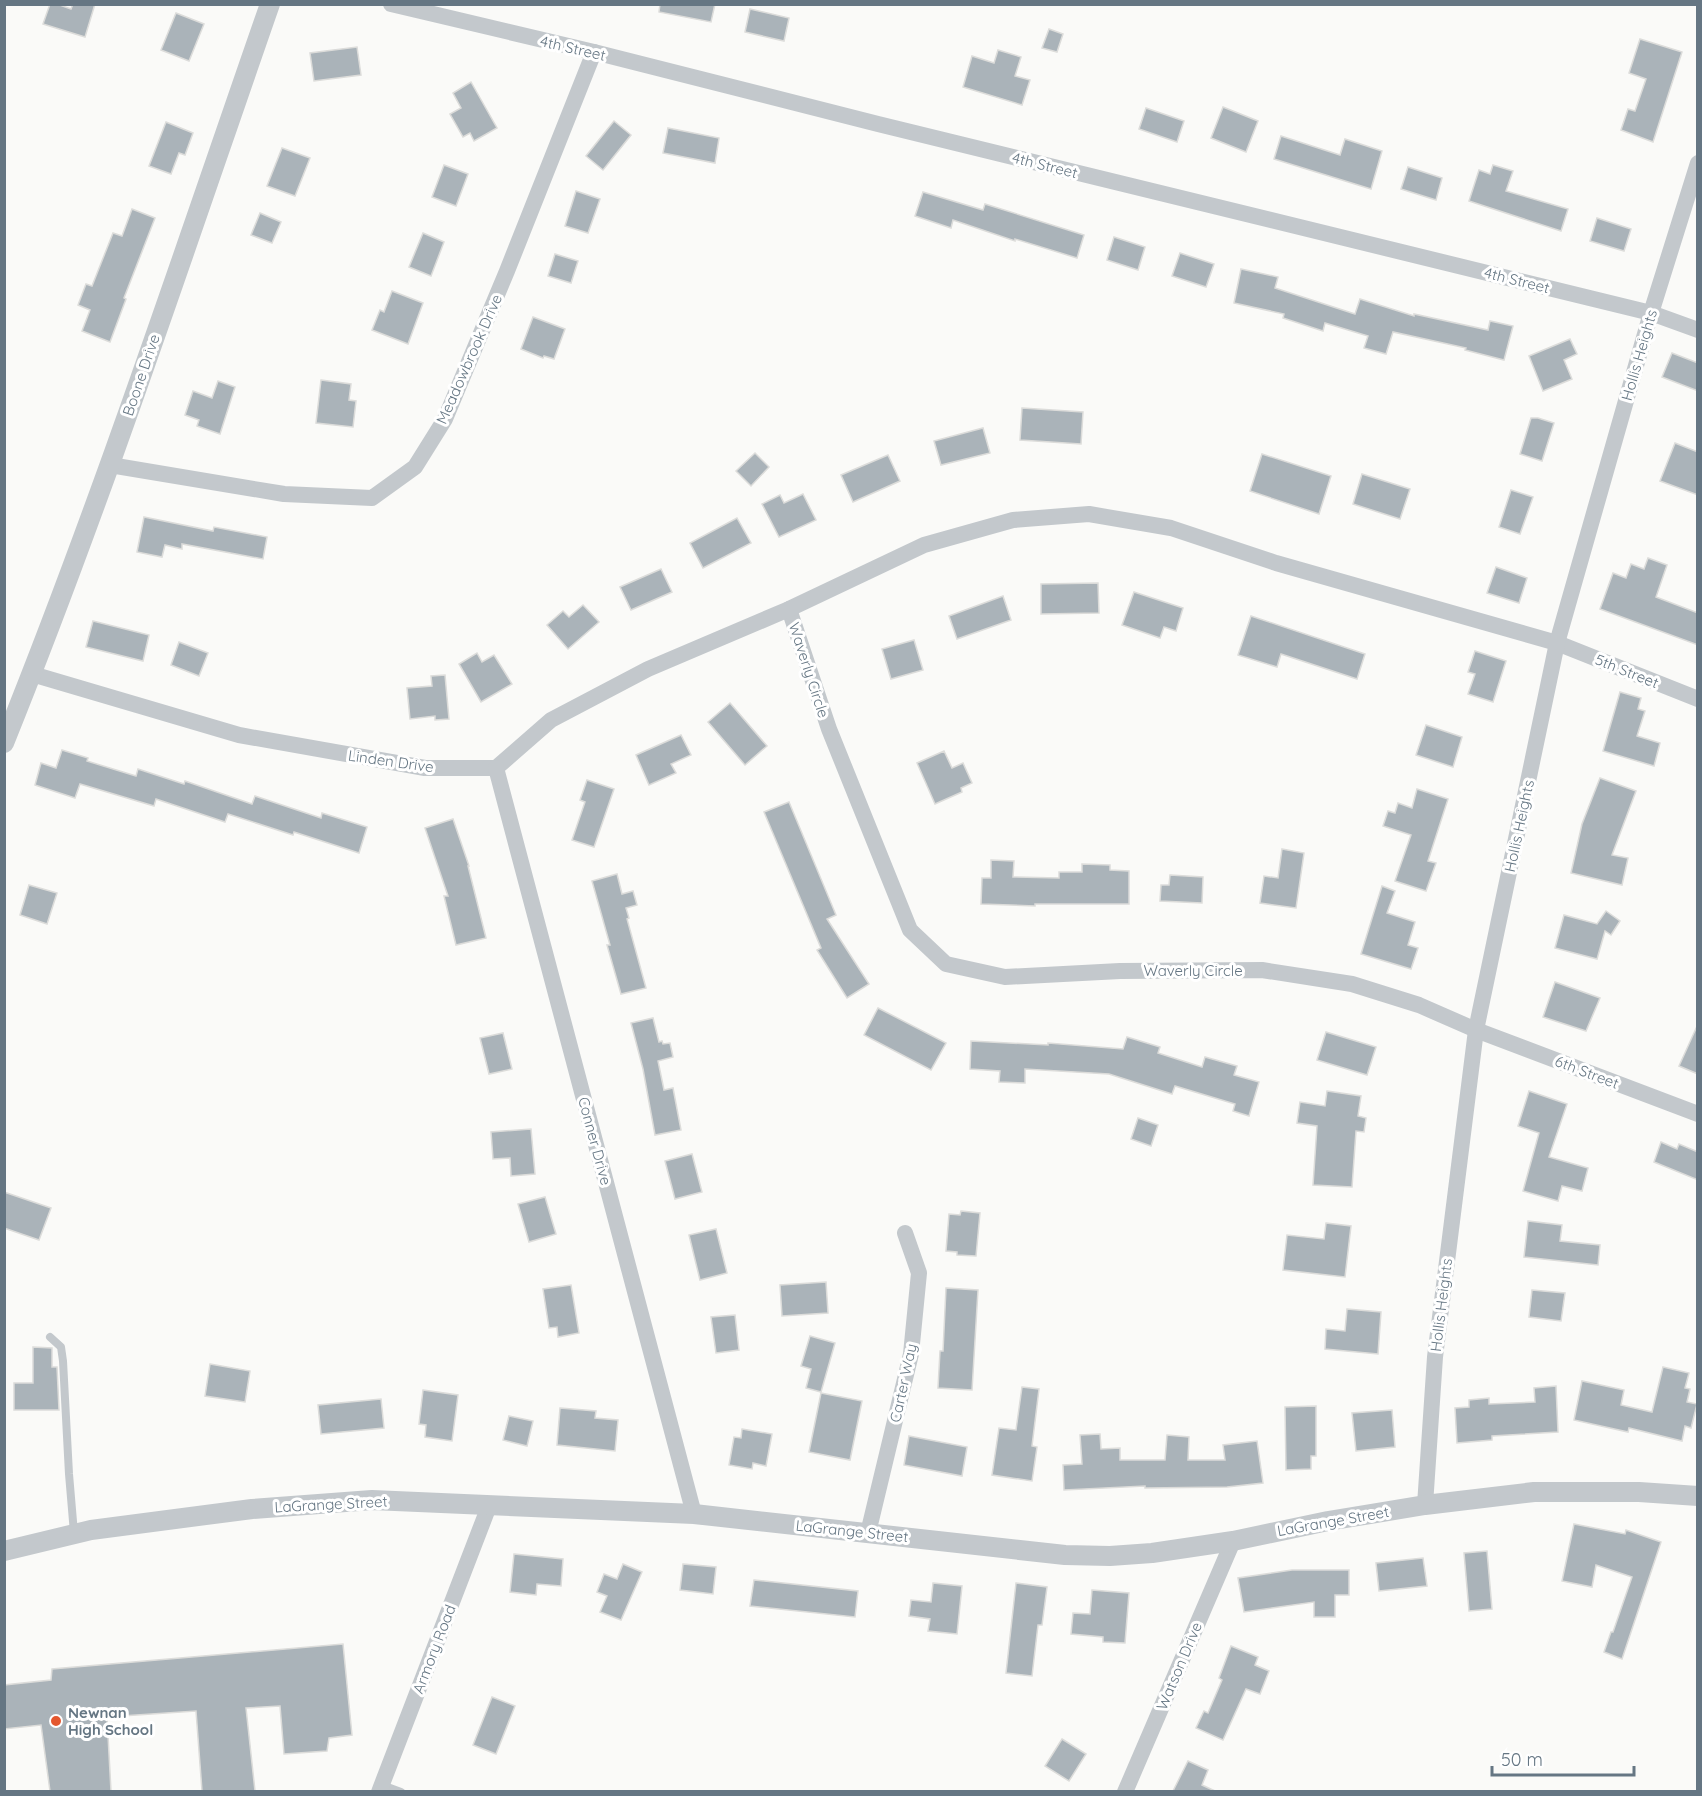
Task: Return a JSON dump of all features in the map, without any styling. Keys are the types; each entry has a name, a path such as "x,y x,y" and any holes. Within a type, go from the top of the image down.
{"street":[{"name":"Boone Drive","path":"4,743 110,465 270,4"},
{"name":"4th Street","path":"391,4 1651,313 1698,330"},
{"name":"Meadowbrook Drive","path":"110,465 284,494 372,498 415,467 445,419 594,52"},
{"name":"Hollis Heights","path":"1425,1505 1435,1357 1476,1030 1557,643 1651,313 1698,163"},
{"name":"Waverly Circle","path":"1476,1030 1419,1005 1352,984 1262,970 1119,971 1005,977 946,964 910,930 829,729 789,609 924,545 1013,520 1089,514 1171,528 1276,563 1557,643"},
{"path":"495,768 551,720 560,715 648,669 789,609"},
{"name":"5th Street","path":"1557,643 1698,699"},
{"name":"Linden Drive","path":"32,674 239,735 425,768 495,768"},
{"name":"Conner Drive","path":"495,768 694,1514"},
{"name":"6th Street","path":"1476,1030 1698,1114"},
{"name":"Carter Way","path":"868,1533 911,1354 919,1273 905,1233"},
{"name":"LaGrange Street","path":"4,1551 91,1530 252,1509 372,1500 694,1514 1065,1555 1110,1557 1233,1541 1328,1521 1425,1505 1534,1492 1639,1491 1698,1496"},
{"name":"Armory Road","path":"380,1788 489,1506"},
{"name":"Watson Drive","path":"1125,1791 1233,1541"}],"lane":[{"path":"50,1337 61,1347 63,1361 74,1534"},
{"path":"380,1788 401,1791"}],"building":[{"path":"50,4 71,9 73,4 95,4 85,37 43,24"},
{"path":"660,4 715,4 711,22 659,12"},
{"path":"750,9 789,18 784,41 745,32"},
{"path":"176,13 204,24 189,61 161,50"},
{"path":"1049,29 1063,34 1057,52 1042,48"},
{"path":"1640,39 1682,52 1653,142 1621,130 1628,109 1635,111 1646,79 1629,73"},
{"path":"357,47 361,75 314,81 310,53"},
{"path":"998,50 1021,57 1015,76 1030,80 1022,105 963,87 972,56 994,63"},
{"path":"471,82 497,128 474,141 470,133 463,137 450,114 461,108 453,93"},
{"path":"1223,107 1258,121 1246,152 1211,138"},
{"path":"1146,108 1184,121 1177,142 1139,129"},
{"path":"614,121 631,135 603,170 586,156"},
{"path":"166,122 193,133 185,155 179,153 171,174 149,166"},
{"path":"668,128 719,138 715,163 663,153"},
{"path":"1281,136 1340,155 1345,139 1382,151 1371,189 1274,159"},
{"path":"282,148 310,158 295,196 267,186"},
{"path":"444,165 468,174 456,206 432,197"},
{"path":"1493,165 1513,171 1506,191 1568,209 1561,231 1469,201 1479,170 1490,174"},
{"path":"1408,167 1442,178 1436,200 1401,189"},
{"path":"576,191 600,199 588,233 565,226"},
{"path":"923,192 983,210 985,204 1084,235 1077,258 1015,239 1015,241 953,220 951,228 915,216"},
{"path":"132,209 155,218 124,298 126,299 110,342 82,331 90,310 78,305 86,284 92,286 113,233 122,236"},
{"path":"260,213 281,222 272,243 251,235"},
{"path":"1597,218 1631,229 1624,251 1590,241"},
{"path":"423,233 444,242 431,276 409,267"},
{"path":"1114,237 1145,247 1138,270 1107,260"},
{"path":"1180,253 1214,264 1206,287 1172,276"},
{"path":"555,254 578,261 571,283 548,276"},
{"path":"1241,269 1278,277 1275,288 1355,314 1360,299 1414,316 1414,314 1488,330 1490,321 1513,326 1504,360 1465,350 1466,348 1393,332 1386,354 1364,348 1368,336 1325,323 1323,331 1283,318 1284,314 1234,303"},
{"path":"392,291 423,303 408,344 372,330 380,310 384,312"},
{"path":"533,317 565,329 554,359 544,356 543,358 521,349"},
{"path":"1570,339 1577,354 1564,360 1572,379 1543,391 1529,356"},
{"path":"1672,353 1698,363 1698,391 1662,377"},
{"path":"321,380 351,384 349,400 356,401 353,427 316,423"},
{"path":"218,381 235,387 220,434 197,426 199,420 185,415 193,391 212,398"},
{"path":"1022,408 1083,412 1081,444 1020,440"},
{"path":"1531,418 1554,423 1542,461 1520,454"},
{"path":"983,428 990,453 941,465 934,441"},
{"path":"1675,443 1698,452 1698,495 1660,481"},
{"path":"755,453 769,467 751,486 736,471"},
{"path":"1262,454 1331,476 1319,514 1250,491"},
{"path":"888,455 900,481 853,502 841,475"},
{"path":"1362,474 1410,489 1400,519 1353,504"},
{"path":"1511,490 1533,497 1520,534 1499,527"},
{"path":"803,494 816,520 779,537 762,504 780,495 784,503"},
{"path":"144,517 213,531 214,527 267,537 263,559 182,544 182,549 165,545 162,557 137,552"},
{"path":"737,518 751,543 703,568 690,543"},
{"path":"1648,558 1667,565 1656,597 1698,613 1698,645 1600,609 1613,573 1626,578 1631,564 1644,569"},
{"path":"1496,567 1527,578 1519,603 1487,593"},
{"path":"661,569 672,592 631,610 620,587"},
{"path":"1098,583 1099,613 1041,614 1041,584"},
{"path":"1134,592 1183,608 1176,631 1164,627 1160,638 1122,625"},
{"path":"1003,596 1011,620 957,639 949,616"},
{"path":"583,605 599,622 568,649 547,625 563,611 569,617"},
{"path":"1251,616 1365,654 1357,679 1281,654 1277,667 1238,655"},
{"path":"93,621 149,635 143,661 86,647"},
{"path":"914,640 923,670 891,679 882,649"},
{"path":"179,642 208,653 199,676 171,665"},
{"path":"1475,651 1506,661 1493,702 1468,694 1475,674 1468,672"},
{"path":"477,653 482,662 494,655 512,684 481,702 459,664"},
{"path":"445,675 449,719 435,720 435,716 410,719 407,688 432,686 431,676"},
{"path":"1620,692 1641,698 1638,709 1645,711 1637,736 1660,743 1654,766 1603,751"},
{"path":"730,703 767,746 745,765 708,722"},
{"path":"1426,725 1462,737 1453,767 1416,755"},
{"path":"681,735 691,755 671,764 676,773 649,785 636,755"},
{"path":"62,750 88,758 87,761 136,776 138,769 184,784 185,781 252,804 255,796 321,818 322,813 367,827 359,853 228,814 225,822 156,799 154,806 80,784 75,798 35,785 41,763 56,768"},
{"path":"944,751 952,768 963,763 972,783 961,788 962,792 935,804 917,763"},
{"path":"1600,778 1636,791 1612,855 1628,858 1622,885 1571,873 1582,824"},
{"path":"587,780 614,789 594,847 572,840 585,802 580,800"},
{"path":"1417,789 1448,799 1428,861 1436,863 1426,891 1395,881 1411,835 1383,826 1388,811 1395,813 1398,803 1412,808"},
{"path":"789,802 836,915 827,919 869,984 847,998 817,950 821,948 764,812"},
{"path":"453,819 469,866 486,938 456,945 444,896 448,896 425,828"},
{"path":"1282,849 1304,853 1296,908 1260,903 1264,876 1278,878"},
{"path":"991,860 1014,861 1013,877 1059,878 1059,872 1082,872 1082,864 1110,865 1110,870 1129,871 1129,904 1035,904 1035,906 981,904 982,878 991,878"},
{"path":"617,874 622,894 633,891 637,905 626,908 629,918 627,919 646,988 621,994 592,881"},
{"path":"1170,875 1203,877 1202,903 1160,901 1161,885 1169,885"},
{"path":"29,885 57,893 47,924 20,915"},
{"path":"1382,886 1395,891 1387,913 1415,922 1408,945 1418,948 1411,969 1361,954"},
{"path":"1606,911 1620,921 1611,935 1605,931 1597,959 1555,948 1564,915 1597,924"},
{"path":"1555,982 1600,998 1586,1031 1543,1017"},
{"path":"878,1008 946,1043 931,1070 864,1035"},
{"path":"653,1018 659,1042 670,1043 673,1057 658,1061 664,1090 673,1088 681,1130 655,1135 643,1069 631,1023"},
{"path":"1698,1024 1698,1074 1679,1066"},
{"path":"1326,1032 1376,1047 1367,1075 1317,1060"},
{"path":"503,1033 512,1069 489,1074 480,1038"},
{"path":"1127,1037 1160,1047 1158,1053 1202,1067 1205,1057 1237,1066 1234,1075 1259,1082 1249,1116 1233,1111 1235,1104 1175,1086 1172,1094 1109,1074 1025,1069 1025,1083 999,1082 1000,1071 970,1069 971,1041 1048,1045 1048,1043 1123,1049"},
{"path":"1327,1091 1361,1096 1358,1116 1366,1118 1364,1132 1356,1131 1352,1187 1313,1185 1317,1126 1297,1123 1300,1102 1325,1106"},
{"path":"1529,1091 1567,1104 1549,1157 1588,1168 1582,1191 1562,1186 1558,1201 1523,1191 1539,1133 1518,1126"},
{"path":"1138,1118 1158,1125 1151,1146 1131,1139"},
{"path":"531,1129 535,1174 511,1176 510,1158 493,1159 491,1132"},
{"path":"1661,1142 1677,1149 1679,1144 1698,1152 1698,1180 1654,1162"},
{"path":"692,1154 702,1192 675,1199 665,1161"},
{"path":"4,1192 51,1208 39,1240 4,1228"},
{"path":"545,1197 556,1234 529,1242 518,1204"},
{"path":"961,1211 980,1213 976,1256 957,1255 957,1252 946,1251 949,1214 960,1215"},
{"path":"1528,1221 1562,1225 1560,1241 1600,1245 1598,1265 1524,1257"},
{"path":"1326,1223 1351,1226 1345,1277 1283,1270 1287,1235 1324,1239"},
{"path":"716,1229 727,1273 700,1280 689,1235"},
{"path":"826,1282 828,1313 782,1316 780,1285"},
{"path":"571,1285 579,1333 558,1337 557,1327 549,1328 543,1289"},
{"path":"946,1288 978,1290 972,1390 938,1388 940,1351 943,1351"},
{"path":"1532,1290 1565,1293 1561,1321 1529,1317"},
{"path":"1347,1309 1381,1312 1378,1354 1325,1349 1326,1329 1345,1331"},
{"path":"735,1315 739,1350 716,1353 711,1317"},
{"path":"810,1336 835,1343 821,1392 806,1388 811,1369 801,1366"},
{"path":"33,1347 52,1348 52,1367 57,1367 59,1410 14,1410 14,1383 33,1383"},
{"path":"210,1364 250,1371 245,1402 205,1396"},
{"path":"1663,1367 1689,1373 1685,1388 1690,1389 1687,1402 1697,1404 1691,1428 1685,1426 1682,1441 1629,1428 1628,1432 1574,1420 1582,1381 1624,1390 1621,1405 1652,1412"},
{"path":"1556,1386 1558,1432 1492,1436 1492,1440 1457,1443 1455,1408 1469,1407 1469,1400 1489,1398 1489,1404 1535,1402 1534,1388"},
{"path":"1022,1387 1039,1389 1032,1446 1037,1447 1032,1481 992,1475 999,1428 1016,1430"},
{"path":"423,1390 458,1395 452,1441 425,1437 426,1425 419,1424"},
{"path":"821,1393 862,1401 850,1460 809,1452"},
{"path":"381,1399 384,1428 321,1434 318,1405"},
{"path":"1316,1406 1316,1456 1311,1456 1311,1469 1286,1470 1285,1407"},
{"path":"560,1408 596,1411 595,1418 618,1420 615,1451 557,1445"},
{"path":"1392,1410 1395,1447 1356,1451 1352,1413"},
{"path":"509,1416 533,1421 527,1446 503,1440"},
{"path":"742,1429 772,1434 766,1466 753,1463 752,1469 729,1465 734,1437 741,1438"},
{"path":"1100,1434 1101,1449 1120,1448 1120,1460 1165,1460 1167,1435 1189,1437 1188,1460 1225,1460 1223,1445 1257,1441 1263,1483 1227,1487 1145,1488 1145,1486 1064,1490 1063,1465 1082,1464 1080,1435"},
{"path":"909,1436 967,1447 962,1476 904,1465"},
{"path":"1574,1524 1625,1534 1626,1530 1661,1542 1622,1659 1604,1652 1632,1577 1596,1565 1592,1587 1562,1581"},
{"path":"1487,1551 1492,1609 1469,1611 1464,1553"},
{"path":"514,1554 563,1559 561,1586 537,1584 536,1595 510,1592"},
{"path":"1423,1558 1427,1586 1379,1591 1376,1563"},
{"path":"623,1564 642,1572 621,1620 600,1612 607,1596 597,1592 604,1574 617,1579"},
{"path":"683,1564 716,1567 713,1594 680,1590"},
{"path":"1292,1570 1349,1570 1349,1595 1335,1595 1335,1617 1314,1617 1314,1602 1244,1612 1238,1578"},
{"path":"754,1580 858,1591 855,1617 750,1606"},
{"path":"933,1583 962,1586 957,1634 928,1631 930,1619 909,1616 911,1600 931,1602"},
{"path":"1016,1583 1047,1587 1042,1625 1038,1625 1032,1676 1006,1673"},
{"path":"1092,1590 1129,1593 1125,1643 1103,1642 1103,1637 1071,1634 1073,1613 1090,1614"},
{"name":"Newnan High School","path":"343,1644 352,1735 329,1738 327,1751 284,1754 280,1706 246,1708 255,1791 202,1791 196,1711 107,1717 111,1791 50,1791 41,1725 4,1729 4,1685 51,1680 52,1669"},
{"path":"1231,1646 1258,1657 1255,1665 1269,1671 1260,1694 1246,1689 1223,1740 1196,1728 1204,1711 1208,1713 1222,1680 1219,1678"},
{"path":"492,1697 515,1706 496,1754 473,1745"},
{"path":"1062,1739 1086,1754 1069,1781 1045,1766"},
{"path":"1188,1761 1208,1770 1202,1785 1215,1791 1173,1791"}],"place":[{"name":"Newnan High School","path":"56,1721"}]}
